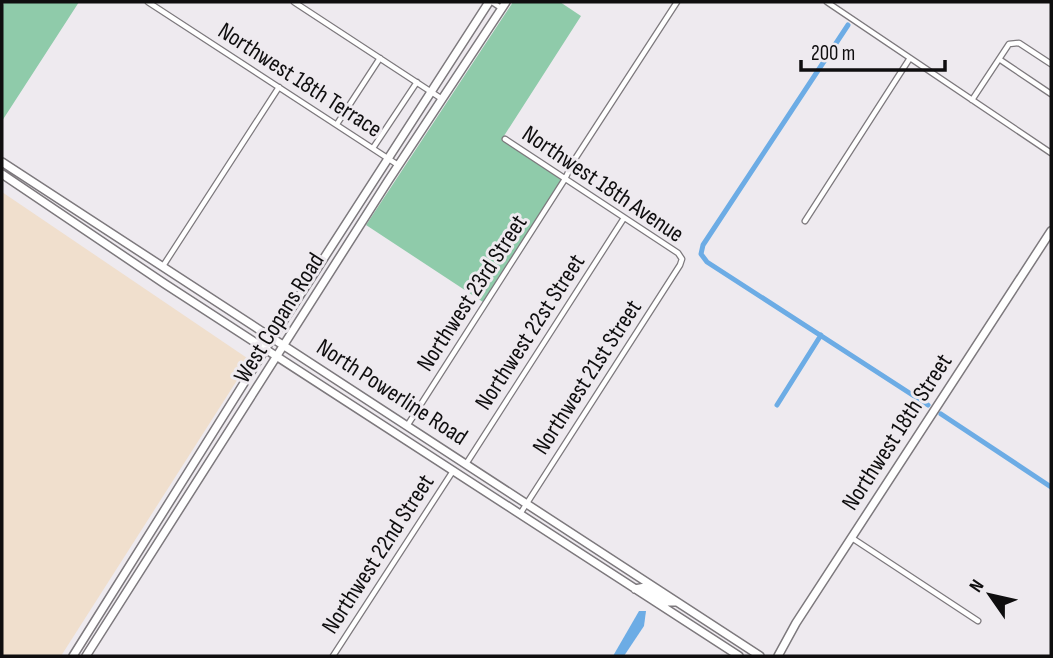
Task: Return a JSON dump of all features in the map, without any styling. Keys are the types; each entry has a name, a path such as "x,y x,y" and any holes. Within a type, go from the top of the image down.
{"main road":[{"name":"West Copans Road","path":"73,656 273,337 490,2"},
{"name":"West Copans Road","path":"86,656 398,165 504,5"},
{"name":"North Powerline Road","path":"2,162 760,656"},
{"name":"North Powerline Road","path":"2,174 740,656"},
{"path":"84,229 106,235 114,234"},
{"name":"Northwest 18th Street","path":"778,656 851,537 1051,231"},
{"path":"400,436 419,433"},
{"path":"635,589 645,587 668,602 676,602"}],"street":[{"name":"Northwest 18th Terrace","path":"148,2 398,165"},
{"path":"294,2 442,99"},
{"path":"490,2 504,5"},
{"name":"Northwest 23rd Street","path":"407,426 677,2"},
{"path":"827,2 1051,153"},
{"path":"972,100 1009,44 1013,42 1019,43 1051,64"},
{"path":"337,124 380,58"},
{"path":"805,221 910,58"},
{"path":"999,59 1051,94"},
{"path":"373,148 416,82"},
{"path":"163,266 279,87"},
{"name":"Northwest 18th Avenue","path":"505,139 678,253 682,259"},
{"name":"Northwest 22st Street","path":"466,464 624,218"},
{"name":"Northwest 21st Street","path":"520,513 682,259"},
{"name":"Northwest 22nd Street","path":"333,656 453,471"},
{"path":"851,537 978,621"}],"shaded area":[{"path":"2,192 250,360 61,656 2,656"}],"green space":[{"path":"4,2 79,2 2,121 2,9"},
{"path":"513,2 560,2 581,16 502,139 563,179 483,302 366,225"}],"water":[{"path":"639,611 646,611 644,626 624,656 613,656"}],"waterway":[{"path":"848,25 703,245 701,254 707,262 928,405"},
{"path":"777,405 821,335"},
{"path":"941,414 1051,487"}]}
